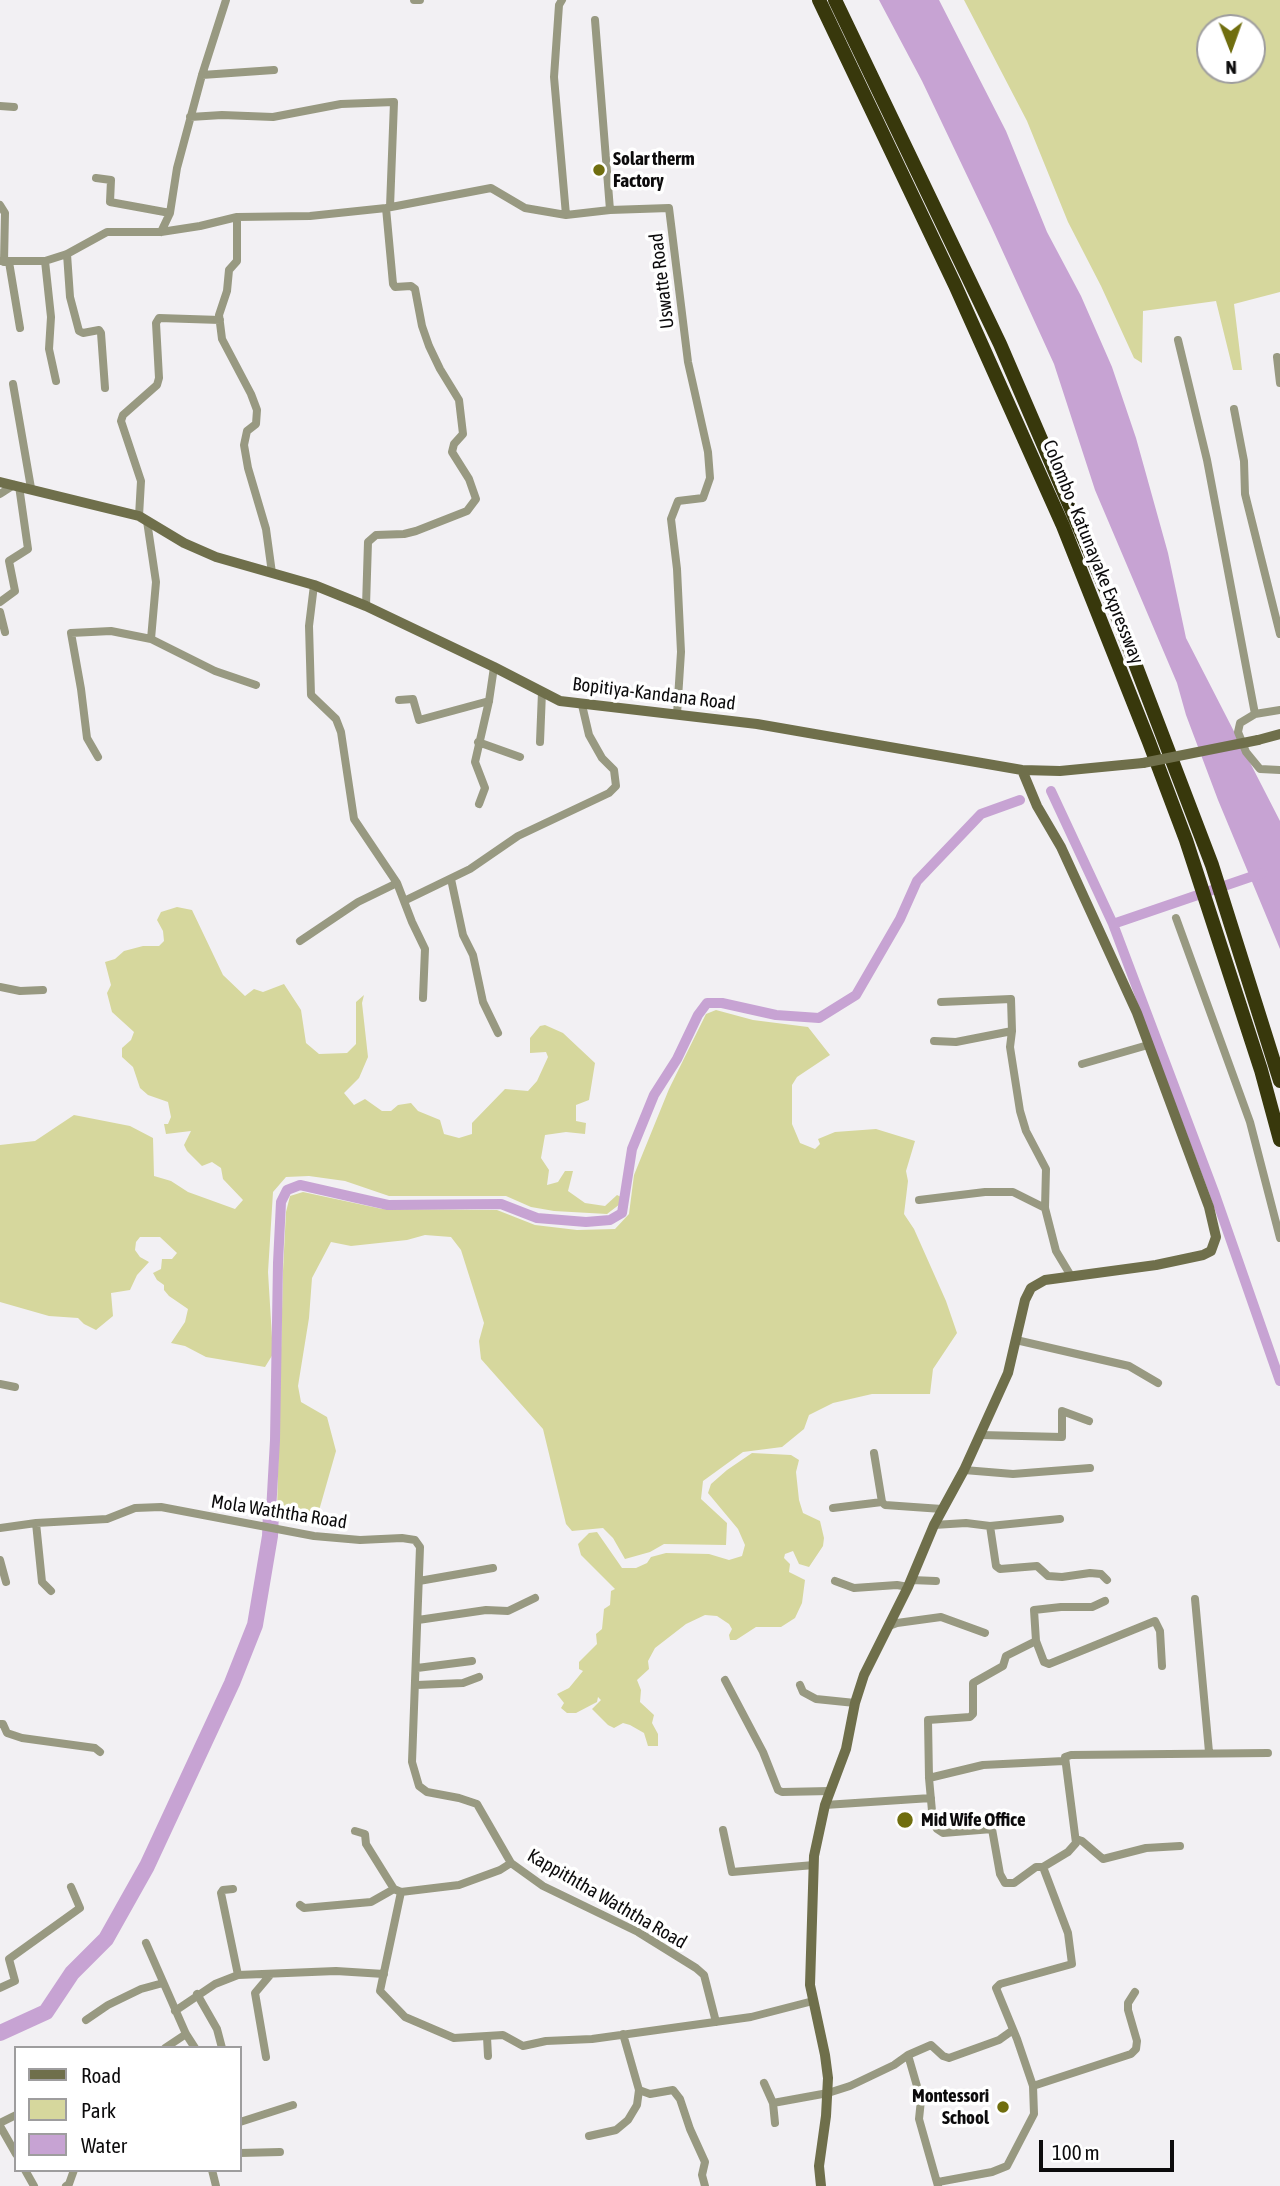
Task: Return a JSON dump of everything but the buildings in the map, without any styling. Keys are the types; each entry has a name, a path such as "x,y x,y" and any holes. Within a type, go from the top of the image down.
{"highway":[{"name":"Colombo - Katunayake Expressway","path":"819,0 1025,438 1149,741 1203,893 1261,1070 1280,1140"},
{"name":"Colombo - Katunayake Expressway","path":"835,0 1000,344 1078,520 1145,687 1219,888 1280,1081"}],"street":[{"path":"161,232 170,213 177,168 190,117 226,0"},
{"path":"414,0 420,0"},
{"path":"562,0 559,5 554,76 566,215"},
{"path":"594,20 610,210"},
{"path":"202,75 274,70"},
{"path":"190,117 222,114 273,117 341,104 394,102 388,207 393,284 395,287 411,286 415,289 429,346 459,400 463,434 454,444 452,452 469,479 476,499 467,511 429,526 404,534 376,534 368,542 366,606"},
{"path":"0,106 14,107"},
{"path":"96,177 111,180 110,202 170,213"},
{"name":"Uswatte Road","path":"4,262 45,261 67,254 107,232 161,232 237,218 310,216 388,207 491,188 525,208 566,215 669,208 688,362 708,452 710,478 704,498 678,501 671,519 677,569 681,652 677,714"},
{"path":"0,205 5,213 4,262 20,328"},
{"path":"237,218 237,261 229,270 227,292 219,315 222,339 257,410 256,424 247,431 244,445 266,528 272,573"},
{"path":"67,254 70,297 79,331 83,333 99,330 101,333 105,388"},
{"path":"45,261 51,317 49,348 57,381"},
{"path":"152,639 156,582 143,519 141,481 121,421 123,415 157,385 159,378 156,323 159,318 220,320"},
{"path":"1178,340 1207,460 1255,714"},
{"path":"1277,358 1280,383"},
{"path":"13,384 31,488"},
{"path":"1234,409 1244,461 1245,494 1280,634"},
{"name":"Bopitiya-Kandana Road","path":"0,482 143,519 184,543 216,557 314,586 366,606 560,701 757,724 1022,770 1060,771 1143,763 1280,734"},
{"path":"0,494 16,486 28,549 9,561 15,591 0,601"},
{"path":"314,586 309,626 311,695 336,719 341,732 354,819 397,883 425,948 423,998"},
{"path":"0,612 5,632"},
{"path":"98,757 87,738 71,633 111,631 152,639 215,671 256,685"},
{"path":"479,804 485,789 475,762 494,667"},
{"path":"540,742 542,692"},
{"path":"399,700 413,699 419,720 489,701"},
{"path":"404,901 470,869 518,836 609,793 615,786 614,770 602,758 589,735 582,705"},
{"path":"1280,710 1255,714 1240,723 1238,732 1246,752 1260,769 1280,770"},
{"path":"478,742 520,757"},
{"path":"821,2186 819,2166 828,2093 828,2066 809,1977 815,1845 825,1805 846,1749 855,1703 864,1675 1008,1373 1025,1300 1031,1288 1045,1280 1190,1258 1211,1251 1215,1245 1216,1237 1209,1207 1149,1045 1102,932 1062,847 1037,806 1022,770"},
{"path":"451,879 463,935 473,955 483,1002 498,1033"},
{"path":"300,941 358,902 397,883"},
{"path":"1177,918 1250,1122 1280,1238"},
{"path":"0,987 19,991 43,990"},
{"path":"941,1002 1011,999 1010,1047 1020,1111 1026,1131 1046,1169 1045,1208 1056,1251 1071,1276"},
{"path":"934,1041 956,1042 1012,1031"},
{"path":"1082,1064 1149,1045"},
{"path":"919,1200 985,1192 1013,1192 1045,1208"},
{"path":"1016,1340 1129,1366 1158,1383"},
{"path":"0,1384 15,1387"},
{"path":"981,1434 1062,1437 1062,1411 1090,1421"},
{"path":"874,1453 882,1502"},
{"path":"964,1470 1013,1474 1090,1468"},
{"path":"833,1508 882,1502 885,1505 942,1509"},
{"name":"Mola Waththa Road","path":"0,1528 107,1519 135,1508 161,1507 270,1529 360,1540 415,1540 420,1547 414,1721"},
{"path":"934,1525 966,1523 990,1526 1060,1519"},
{"path":"36,1523 42,1582 51,1591"},
{"path":"990,1526 996,1566 1000,1569 1037,1566 1048,1576 1090,1573 1101,1574 1107,1580"},
{"path":"0,1560 6,1583"},
{"path":"419,1581 493,1568"},
{"path":"835,1581 854,1588 936,1581"},
{"path":"418,1620 485,1611 508,1611 535,1598"},
{"path":"1195,1599 1209,1752"},
{"path":"1105,1601 1091,1607 1034,1610 1036,1642 1044,1662 1049,1664 1155,1621 1160,1631 1162,1666"},
{"path":"886,1627 942,1617 985,1633"},
{"path":"1036,1642 1006,1656 1003,1666 973,1683 973,1714 970,1717 928,1720 933,1822 943,1833 992,1829 1000,1874 1005,1883 1014,1884 1036,1867 1043,1867 1068,1852 1076,1843 1064,1760"},
{"path":"417,1668 472,1661"},
{"path":"416,1685 463,1683 479,1677"},
{"path":"725,1680 764,1752 778,1790 830,1791"},
{"path":"800,1685 803,1692 816,1699 855,1703"},
{"name":"Kappiththa Waththa Road","path":"414,1721 412,1762 419,1786 427,1792 477,1804 511,1863 543,1886 638,1932 696,1968 704,1975 716,2022"},
{"path":"0,1724 3,1724 7,1732 22,1738 95,1748 100,1752"},
{"path":"929,1778 983,1765 1064,1760 1071,1755 1268,1753"},
{"path":"825,1805 931,1798"},
{"path":"723,1830 732,1872 814,1865"},
{"path":"355,1831 365,1834 366,1844 397,1891 380,1991 405,2017 454,2038 503,2035 523,2046 546,2040 592,2039 751,2017 813,2001"},
{"path":"1076,1839 1102,1859 1146,1848 1180,1846"},
{"path":"300,1905 304,1908 371,1902 397,1891 459,1885 500,1870 511,1863"},
{"path":"908,2055 921,2101 919,2119 938,2184 1007,2166 1034,2113 1033,2086 996,1988 1000,1984 1072,1964 1068,1933 1043,1867"},
{"path":"0,1988 15,1981 9,1959 80,1908 71,1887"},
{"path":"233,1889 223,1890 220,1894 238,1975"},
{"path":"146,1943 175,2011 194,2046"},
{"path":"175,2011 197,1994 238,1975 336,1971 384,1974"},
{"path":"266,2057 255,1993 271,1974"},
{"path":"86,2020 108,2005 141,1989 163,1983"},
{"path":"1033,2086 1131,2054 1136,2049 1137,2041 1128,2003 1135,1992"},
{"path":"197,1994 218,2029 222,2046"},
{"path":"773,2103 828,2093 850,2085 931,2045 949,2058 999,2040 1013,2029"},
{"path":"168,2046 186,2034"},
{"path":"589,2136 616,2130 628,2120 637,2105 639,2090 623,2034"},
{"path":"487,2037 488,2056"},
{"path":"764,2083 773,2103 775,2123"},
{"path":"639,2090 650,2094 673,2090 680,2099 705,2162 702,2175 705,2186"},
{"path":"242,2121 293,2105"},
{"path":"0,2125 14,2150"},
{"path":"242,2153 280,2152"}],"green space":[{"path":"964,0 1280,0 1280,292 1234,304 1242,370 1233,370 1216,301 1143,311 1142,363 1134,358 1068,222 1027,121"},
{"path":"177,907 192,910 223,975 245,996 254,989 263,992 284,984 301,1010 306,1043 319,1054 347,1053 356,1044 356,1002 364,995 362,1003 368,1057 359,1078 344,1093 354,1105 365,1099 382,1111 391,1111 398,1105 411,1103 418,1111 440,1120 444,1134 459,1138 472,1134 472,1123 505,1089 528,1091 537,1081 548,1057 546,1052 530,1053 530,1038 540,1026 545,1025 563,1033 595,1063 589,1100 576,1105 576,1121 586,1123 585,1134 566,1132 545,1135 541,1158 549,1170 547,1185 558,1182 565,1171 573,1171 568,1191 585,1203 605,1206 617,1195 621,1197 620,1204 607,1214 554,1211 531,1207 506,1196 389,1196 345,1181 309,1176 286,1177 273,1192 268,1272 273,1354 265,1367 206,1357 185,1346 171,1343 185,1322 188,1309 169,1296 164,1285 153,1273 161,1269 162,1259 172,1259 177,1253 160,1237 140,1237 136,1242 135,1250 149,1262 137,1275 130,1290 111,1293 113,1316 96,1330 78,1318 49,1316 0,1302 0,1145 35,1141 74,1115 130,1126 153,1138 154,1176 235,1209 243,1200 223,1179 221,1168 212,1162 202,1166 187,1151 184,1145 191,1131 166,1134 164,1124 168,1124 171,1117 168,1102 148,1095 140,1088 133,1067 122,1057 122,1048 131,1040 134,1032 112,1012 107,993 111,985 105,962 115,959 124,951 143,946 159,946 164,941 163,931 157,920 161,912"},
{"path":"716,1010 753,1020 808,1027 830,1055 797,1077 792,1085 792,1124 800,1143 815,1149 820,1144 818,1139 835,1132 876,1129 915,1141 906,1171 908,1181 904,1214 914,1229 957,1333 933,1369 930,1394 872,1394 833,1403 809,1415 804,1429 782,1447 743,1452 703,1481 701,1499 727,1523 726,1545 664,1544 650,1552 625,1559 613,1538 603,1528 572,1531 566,1524 543,1429 481,1359 479,1341 484,1323 461,1250 451,1237 425,1235 407,1240 351,1246 331,1242 312,1278 309,1318 298,1386 301,1402 327,1417 336,1451 318,1514 290,1523 277,1512 283,1271 286,1212 290,1196 303,1192 382,1209 497,1210 535,1225 577,1230 615,1229 629,1214 634,1175 669,1089 706,1014"},
{"path":"752,1453 791,1455 799,1460 796,1472 803,1513 820,1521 823,1546 809,1567 799,1564 793,1551 785,1554 784,1558 790,1564 789,1572 805,1580 802,1603 795,1618 781,1627 756,1627 736,1640 730,1640 732,1629 729,1624 717,1616 705,1615 686,1624 655,1648 648,1661 649,1669 637,1680 641,1690 640,1702 654,1715 652,1723 658,1734 658,1746 648,1746 644,1733 630,1725 623,1723 614,1728 608,1725 592,1709 601,1700 598,1697 597,1702 576,1713 567,1713 561,1708 564,1703 557,1694 569,1688 583,1671 579,1669 579,1662 597,1644 596,1634 602,1629 604,1609 610,1605 611,1591 615,1589 581,1555 578,1544 589,1533 597,1532 622,1568 636,1568 647,1563 651,1557 666,1553 709,1554 729,1560 742,1556 745,1545 738,1529 708,1493 711,1484"}],"water":[{"path":"879,0 939,0 1006,131 1047,232 1081,296 1112,367 1136,438 1168,553 1186,638 1280,821 1280,949 1218,800 1177,683 1095,490 1054,364 922,81"}],"waterway":[{"path":"1051,791 1113,924 1214,1192 1280,1381"},
{"path":"271,1512 281,1202 287,1190 300,1185 388,1205 501,1204 537,1218 586,1222 610,1220 622,1213 632,1149 654,1095 707,1003 722,1003 776,1015 819,1018 856,995 900,919 917,881 981,814 1020,800"},
{"path":"1113,924 1262,873"},
{"path":"0,2033 46,2012 72,1973 106,1939 147,1866 232,1683 255,1625 270,1536 271,1512"}],"place":[{"name":"Solar therm Factory","path":"599,170"},
{"name":"Mid Wife Office","path":"905,1820"},
{"name":"Montessori School","path":"1003,2107"}]}
